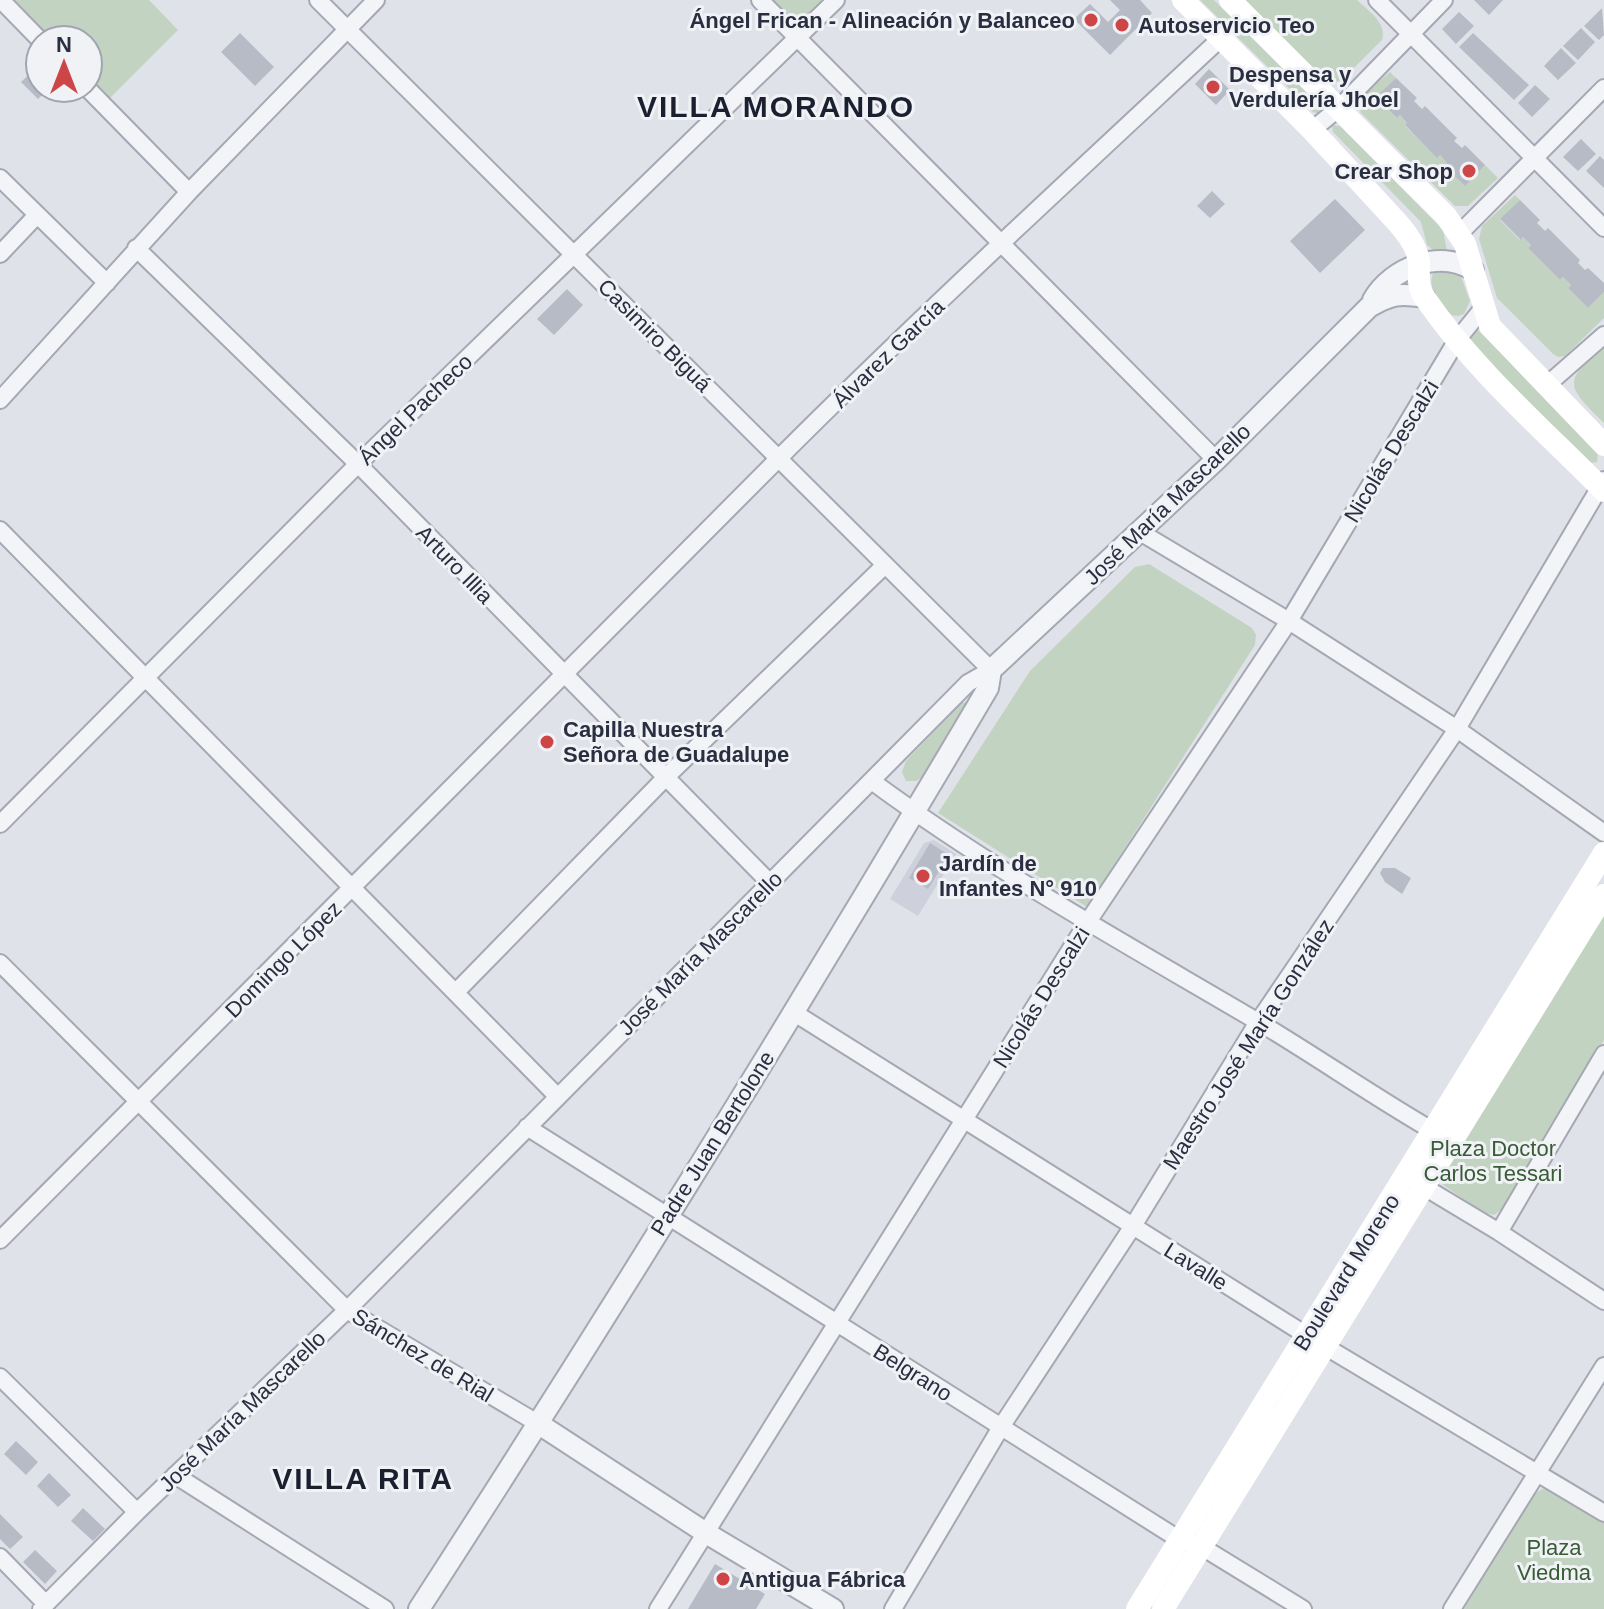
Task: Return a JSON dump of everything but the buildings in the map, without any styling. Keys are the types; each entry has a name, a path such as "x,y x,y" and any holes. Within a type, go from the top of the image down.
{"main road":[{"path":"1183,0 1312,130 1407,234 1419,264 1418,285 1457,340 1602,485"},
{"path":"1230,0 1446,216 1460,233 1490,326 1604,445"},
{"name":"Boulevard Moreno","path":"1137,1609 1306,1335 1415,1182 1598,887 1604,853"},
{"name":"Boulevard Moreno","path":"1163,1609 1303,1381 1328,1346 1415,1182"}],"street":[{"path":"1,0 24,24"},
{"name":"Casimiro Biguá","path":"318,0 991,670"},
{"path":"0,400 136,248 376,0"},
{"path":"760,0 1216,460"},
{"name":"Ángel Pacheco","path":"0,824 358,464 836,0"},
{"path":"1377,0 1604,228"},
{"path":"1312,130 1339,108 1444,0"},
{"name":"Álvarez García","path":"564,676 780,457 1000,244 1221,38"},
{"path":"1460,233 1604,88"},
{"path":"103,104 189,192"},
{"path":"0,178 107,283"},
{"path":"0,254 37,215"},
{"name":"Arturo Illia","path":"136,248 358,464 770,883"},
{"path":"1419,264 1451,261 1473,270"},
{"name":"José María Mascarello","path":"44,1606 347,1310 968,683 991,670 1216,460 1369,307 1377,294 1404,270 1419,264"},
{"path":"1369,307 1387,296 1404,294 1424,297"},
{"name":"Nicolás Descalzi","path":"658,1609 1087,923 1289,621 1457,340 1483,308"},
{"path":"1547,385 1604,335"},
{"name":"Maestro José María González","path":"893,1609 1001,1427 1133,1226 1258,1022 1457,729 1602,485"},
{"path":"0,530 557,1096"},
{"path":"1140,532 1289,621 1457,729 1604,833"},
{"path":"456,992 667,776 885,565"},
{"name":"Padre Juan Bertolone","path":"419,1609 539,1424 915,812 988,688 991,670"},
{"name":"Domingo López","path":"0,1240 564,676"},
{"path":"873,782 1087,923 1258,1022 1443,1137"},
{"name":"Sánchez de Rial","path":"0,963 347,1310 539,1424 706,1533 833,1609"},
{"name":"Lavalle","path":"793,1012 1306,1335 1604,1513"},
{"path":"1499,1232 1604,1054"},
{"name":"Belgrano","path":"527,1127 1180,1540 1202,1547 1303,1609"},
{"path":"1415,1182 1499,1232 1604,1301"},
{"path":"1452,1609 1604,1366"},
{"path":"0,1377 137,1512"},
{"path":"175,1475 385,1609"},
{"path":"0,1557 44,1606"}],"shaded area":[{"name":"Jardín de Infantes N° 910","path":"934,840 956,854 918,916 890,899 924,843"}],"green space":[{"path":"8,0 149,0 178,30 108,100 104,96 104,24 32,24"},
{"path":"762,0 822,0 802,20 791,25"},
{"path":"1200,0 1214,0 1319,105 1320,114 1313,112"},
{"path":"1244,0 1357,0 1379,23 1382,40 1341,81 1332,82 1323,78"},
{"path":"1390,72 1396,78 1377,97 1397,118 1400,115 1407,123 1405,126 1437,157 1440,155 1447,163 1445,166 1464,185 1485,165 1498,178 1468,206 1455,206 1361,113 1365,95"},
{"path":"1332,125 1340,126 1443,230 1448,256 1440,255 1427,245 1421,222 1333,132"},
{"path":"1515,195 1520,200 1500,220 1520,240 1523,237 1531,245 1528,248 1560,280 1563,277 1571,285 1568,288 1588,308 1604,292 1604,318 1565,356 1553,354 1497,298 1479,239 1482,226"},
{"path":"1434,271 1459,271 1470,301 1464,314 1449,315 1437,300 1431,284"},
{"path":"1474,326 1598,452 1597,462 1589,463 1465,340"},
{"path":"1604,343 1604,423 1576,391 1574,383 1582,367"},
{"path":"1149,564 1252,628 1256,635 1255,645 1087,907 938,813 1030,671 1135,567"},
{"path":"966,702 966,708 926,775 916,781 906,781 902,772 906,761 961,703"},
{"name":"Plaza Doctor Carlos Tessari","path":"1604,914 1604,1040 1503,1208 1494,1215 1482,1212 1442,1184 1444,1175"},
{"name":"Plaza Viedma","path":"1544,1488 1604,1523 1604,1609 1464,1609 1533,1495"}],"place":[{"name":"Ángel Frican - Alineación y Balanceo","path":"1091,20"},
{"name":"Autoservicio Teo","path":"1122,25"},
{"name":"Despensa y Verdulería Jhoel","path":"1213,87"},
{"name":"Crear Shop","path":"1469,171"},
{"name":"Capilla Nuestra Señora de Guadalupe","path":"547,742"},
{"name":"Jardín de Infantes N° 910","path":"923,876"},
{"name":"Antigua Fábrica","path":"723,1579"}],"district":[{"name":"VILLA MORANDO","path":"776,107"},
{"name":"VILLA RITA","path":"363,1479"}]}
